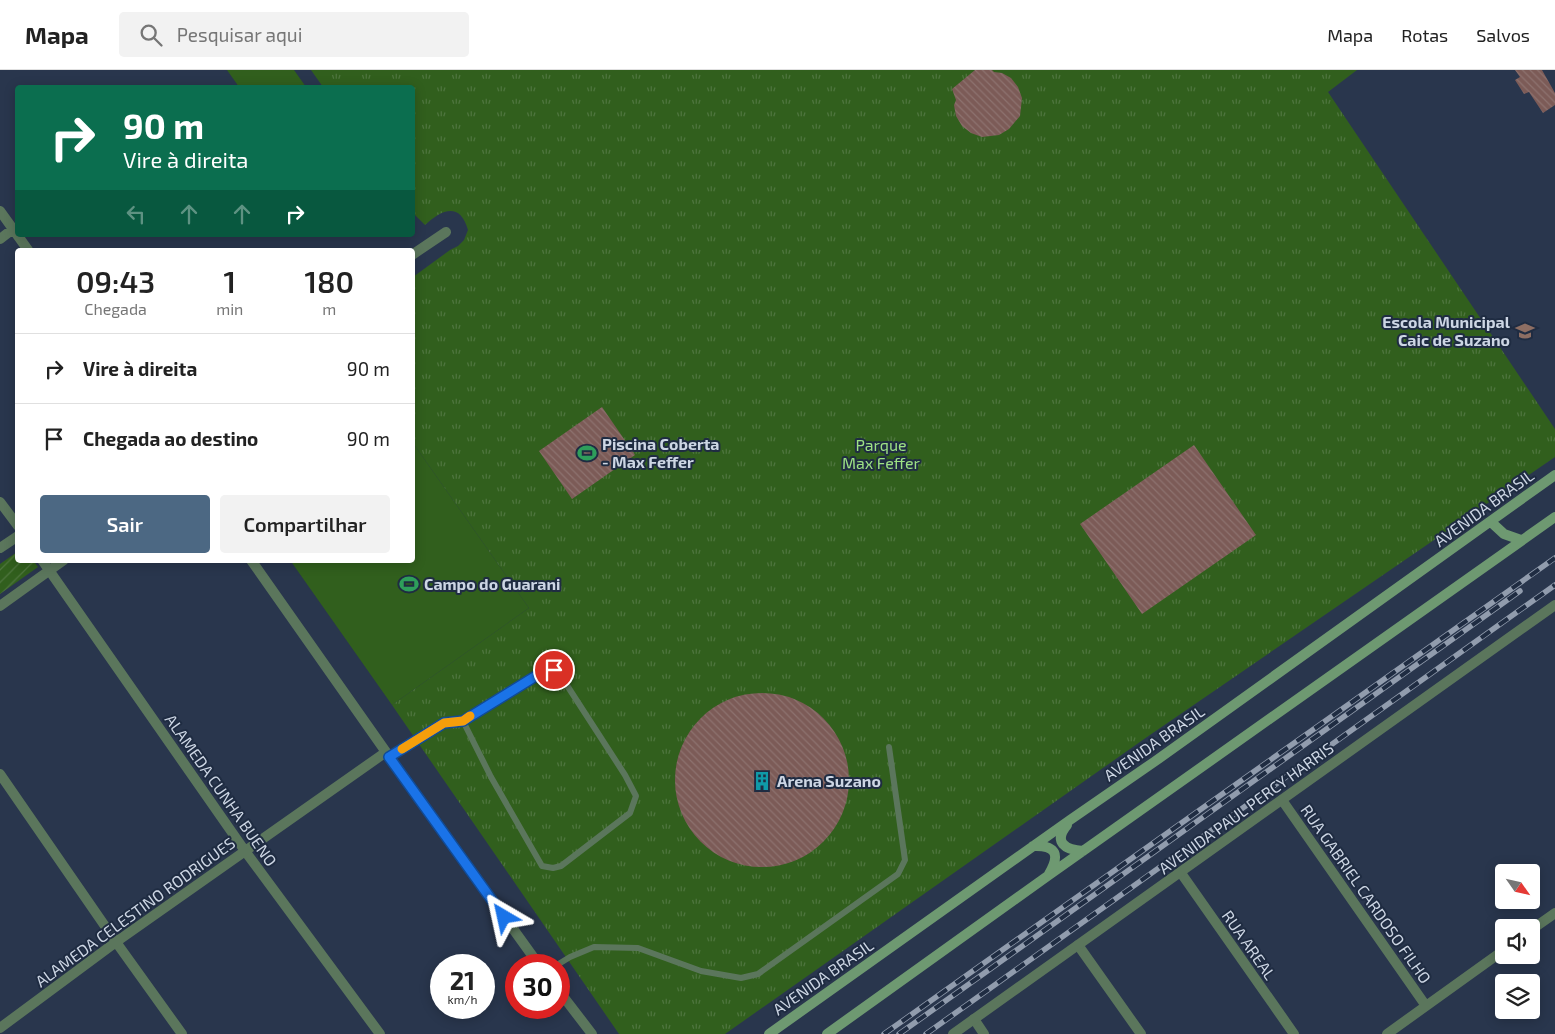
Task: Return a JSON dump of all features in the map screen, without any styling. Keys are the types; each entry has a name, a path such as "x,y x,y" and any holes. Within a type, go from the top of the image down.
{"main road":[{"name":"AVENIDA BRASIL","path":"769,1034 1492,522 1555,475"},
{"path":"828,1034 1555,517"},
{"path":"1492,522 1504,534 1521,540"},
{"path":"1070,820 1060,835 1061,841 1069,850 1083,851"},
{"path":"1033,846 1049,847 1054,850 1055,862 1049,875"}],"street":[{"path":"0,211 15,232"},
{"path":"0,239 13,229"},
{"path":"415,253 446,232"},
{"path":"19,237 27,248"},
{"path":"0,502 15,522"},
{"path":"0,548 15,538"},
{"name":"ALAMEDA CUNHA BUENO","path":"44,563 245,851 380,1034"},
{"path":"0,606 60,563"},
{"path":"253,563 531,954"},
{"name":"AVENIDA PAUL PERCY HARRIS","path":"953,1034 1555,605"},
{"name":"ALAMEDA CELESTINO RODRIGUES","path":"0,1028 116,942 245,851 388,755"},
{"path":"0,774 182,1034"},
{"name":"RUA GABRIEL CARDOSO FILHO","path":"1282,800 1426,1006"},
{"name":"RUA AREAL","path":"1180,873 1294,1034"},
{"path":"1540,924 1555,913"},
{"path":"1078,945 1141,1034"},
{"path":"1388,1033 1495,956"},
{"path":"570,1005 592,1034"},
{"path":"974,1019 984,1034"}],"lane":[{"path":"388,755 444,723 463,721 544,671 554,670 559,673 626,775 636,796 630,813 561,866 553,868 542,866 491,777 463,721"},
{"path":"570,959 594,947 638,948 701,971 741,978 758,974 898,874 905,860 890,747"}],"green space":[{"path":"227,70 294,70 305,85 238,85"},
{"name":"Parque Max Feffer","path":"311,70 1357,70 1328,92 1555,429 1555,457 1147,737 725,1034 619,1034 570,963 570,954 564,954 392,705 529,608 415,446 415,276 458,246 464,240 468,230 465,221 455,212 444,212 437,215 425,225 415,215 415,85 322,85"},
{"name":"Campo do Guarani","path":"415,446 529,608 392,705 292,563 415,563"},
{"path":"15,553 15,563 35,563 38,567 0,594 0,564"}],"building":[{"path":"975,70 992,70 1002,73 1011,78 1018,87 1022,98 1020,116 1009,129 999,135 982,137 971,133 962,126 956,116 954,105 956,100 952,89"},
{"path":"1515,70 1542,70 1555,93 1555,105 1543,113 1529,92 1524,94 1515,80 1520,77"},
{"name":"Piscina Coberta - Max Feffer","path":"602,407 635,455 572,499 539,451"},
{"path":"1194,445 1256,535 1142,614 1080,524"},
{"name":"Arena Suzano","path":"762,693 779,695 803,703 829,725 839,739 845,755 849,780 847,797 839,821 817,847 803,857 787,863 762,867 745,865 721,857 695,835 685,821 679,805 675,780 677,763 685,739 707,713 721,703 737,697"}],"railway":[{"path":"884,1034 1555,558"},
{"path":"926,1034 1555,585"},
{"path":"899,1034 1520,591"}],"slow traffic":[{"path":"402,749 444,723 463,721 470,716"}],"place":[{"name":"Escola Municipal Caic de Suzano","path":"1525,331"},
{"name":"Piscina Coberta - Max Feffer","path":"587,453"},
{"name":"Campo do Guarani","path":"409,584"},
{"name":"Arena Suzano","path":"762,781"}],"route":[{"path":"504,917 389,757 444,723 463,721 544,671 554,670"}]}
